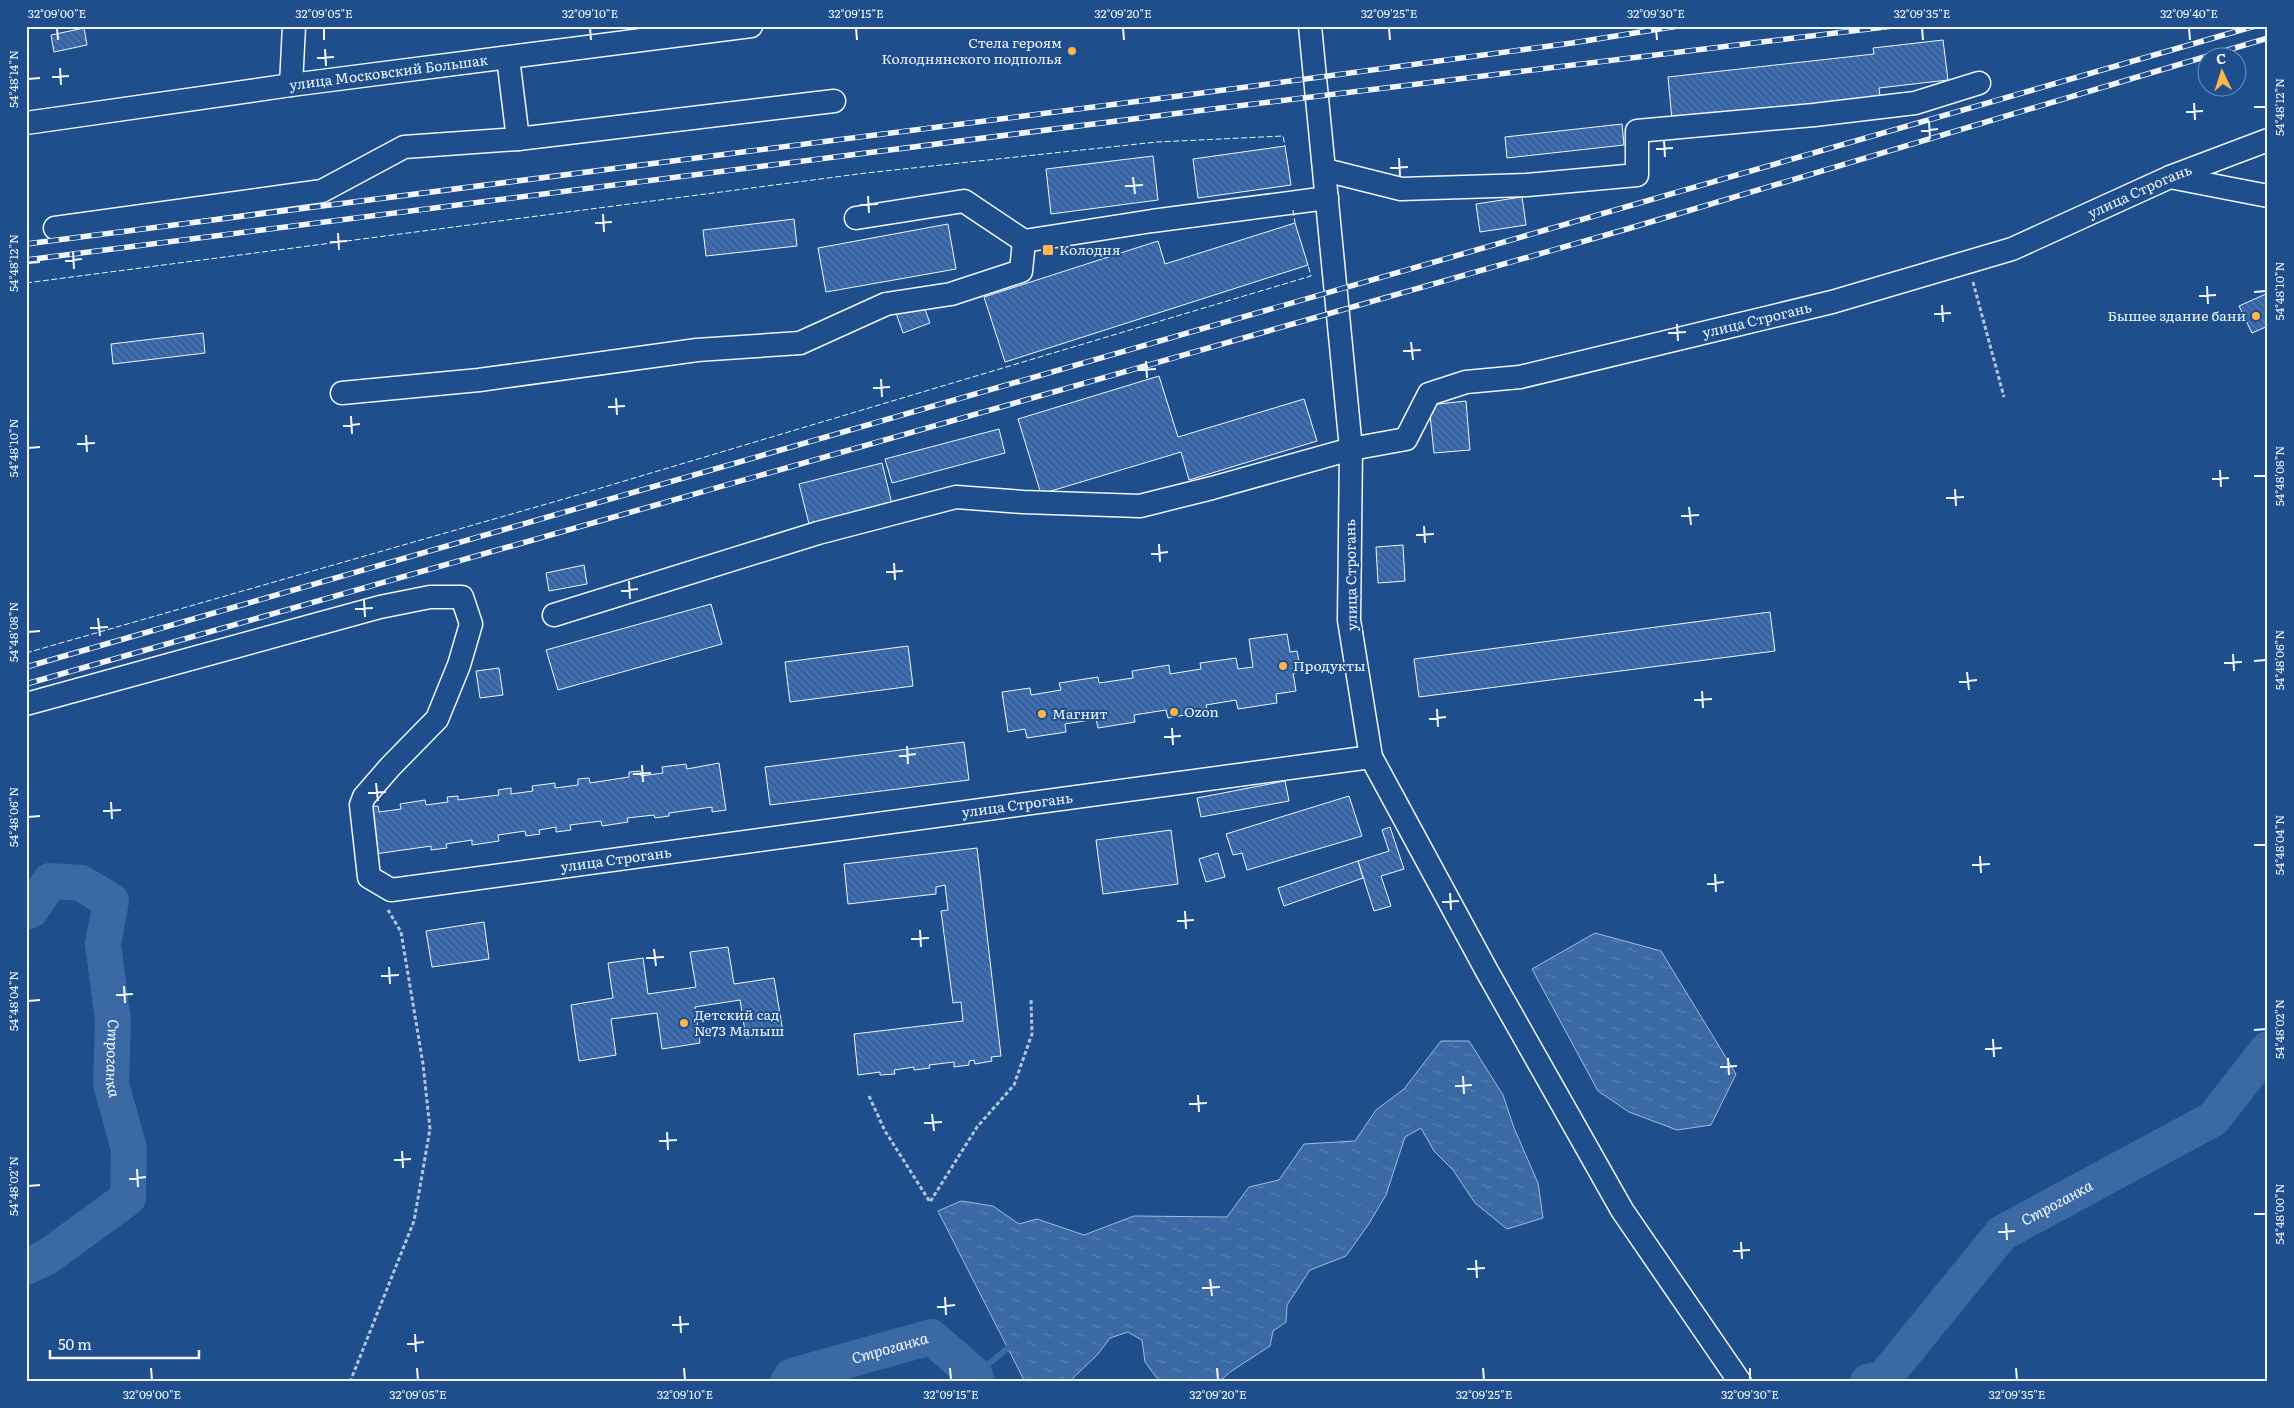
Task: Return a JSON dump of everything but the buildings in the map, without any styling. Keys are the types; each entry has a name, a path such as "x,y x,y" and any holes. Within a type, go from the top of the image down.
{"street":[{"path":"291,85 294,26"},
{"name":"улица Московский Большак","path":"26,123 291,85 751,26"},
{"path":"554,615 818,533 956,497 1140,506 1351,449 1310,26"},
{"path":"508,58 518,139"},
{"path":"1325,170 1401,190 1527,185 1637,175 1637,131 1814,115 1915,103 1979,83"},
{"path":"55,228 322,191 404,146 518,139 834,101"},
{"name":"улица Строгань","path":"389,899 1371,757 1349,620 1351,449 1406,439 1429,394 1466,382 1520,377 1832,302 2012,249 2170,177 2268,140"},
{"path":"2170,177 2268,196"},
{"path":"856,218 964,201 1024,241 1327,198"},
{"path":"342,393 479,380 697,350 800,343 886,304 951,294 1021,271 1024,241"},
{"path":"26,704 380,606 430,597 462,597 471,624 459,666 437,720 390,767 364,797 361,805 369,877 389,899"},
{"path":"1371,757 1622,1210 1740,1382"}],"path":[{"path":"1968,262 2004,397"},
{"path":"350,1382 414,1221 430,1129 424,1064 401,932 389,899"},
{"path":"869,1096 885,1131 930,1202 977,1127 1014,1085 1032,1034 1031,1000"}],"water":[{"path":"1595,933 1661,951 1736,1074 1711,1125 1677,1130 1629,1112 1598,1091 1532,969"},
{"path":"1441,1041 1469,1041 1503,1095 1514,1128 1538,1183 1543,1218 1507,1229 1475,1203 1453,1170 1434,1151 1421,1128 1405,1137 1386,1195 1346,1256 1310,1270 1287,1305 1286,1322 1273,1331 1270,1346 1230,1372 1219,1382 1160,1382 1145,1362 1142,1340 1128,1332 1110,1338 1098,1354 1072,1379 1062,1382 1025,1382 938,1211 961,1201 993,1206 1019,1224 1037,1219 1084,1235 1134,1216 1227,1217 1249,1187 1279,1180 1304,1144 1355,1141 1376,1110 1404,1089"}],"waterway":[{"name":"Строганка","path":"26,912 31,910 50,881 81,883 111,901 103,944 113,1021 111,1084 129,1149 128,1198 47,1257 26,1267"},
{"name":"Строганка","path":"1868,1382 1884,1378 2002,1233 2213,1119 2268,1049"},
{"name":"Строганка","path":"788,1382 792,1376 931,1337 975,1375 977,1382"},
{"path":"975,1375 1008,1348"},
{"name":"Строганка","path":"1884,1378 1886,1382"}],"railway":[{"path":"26,244 1179,96 1572,43 1678,26"},
{"path":"26,260 1180,113 1893,26"},
{"path":"26,667 2255,26"},
{"path":"26,684 1627,229 2268,38"}],"fence":[{"path":"26,283 866,173 1157,142 1283,136 1285,146"},
{"path":"1293,210 1295,223"},
{"path":"26,653 564,499 1311,276 1308,265"}],"place":[{"name":"Стела героям Колоднянского подполья","path":"1072,51"},
{"name":"Колодня","path":"1048,250"},
{"name":"Бышее здание бани","path":"2256,316"},
{"name":"Продукты","path":"1283,666"},
{"name":"Ozon","path":"1174,712"},
{"name":"Магнит","path":"1042,714"},
{"name":"Детский сад №73 Малыш","path":"684,1023"}]}
